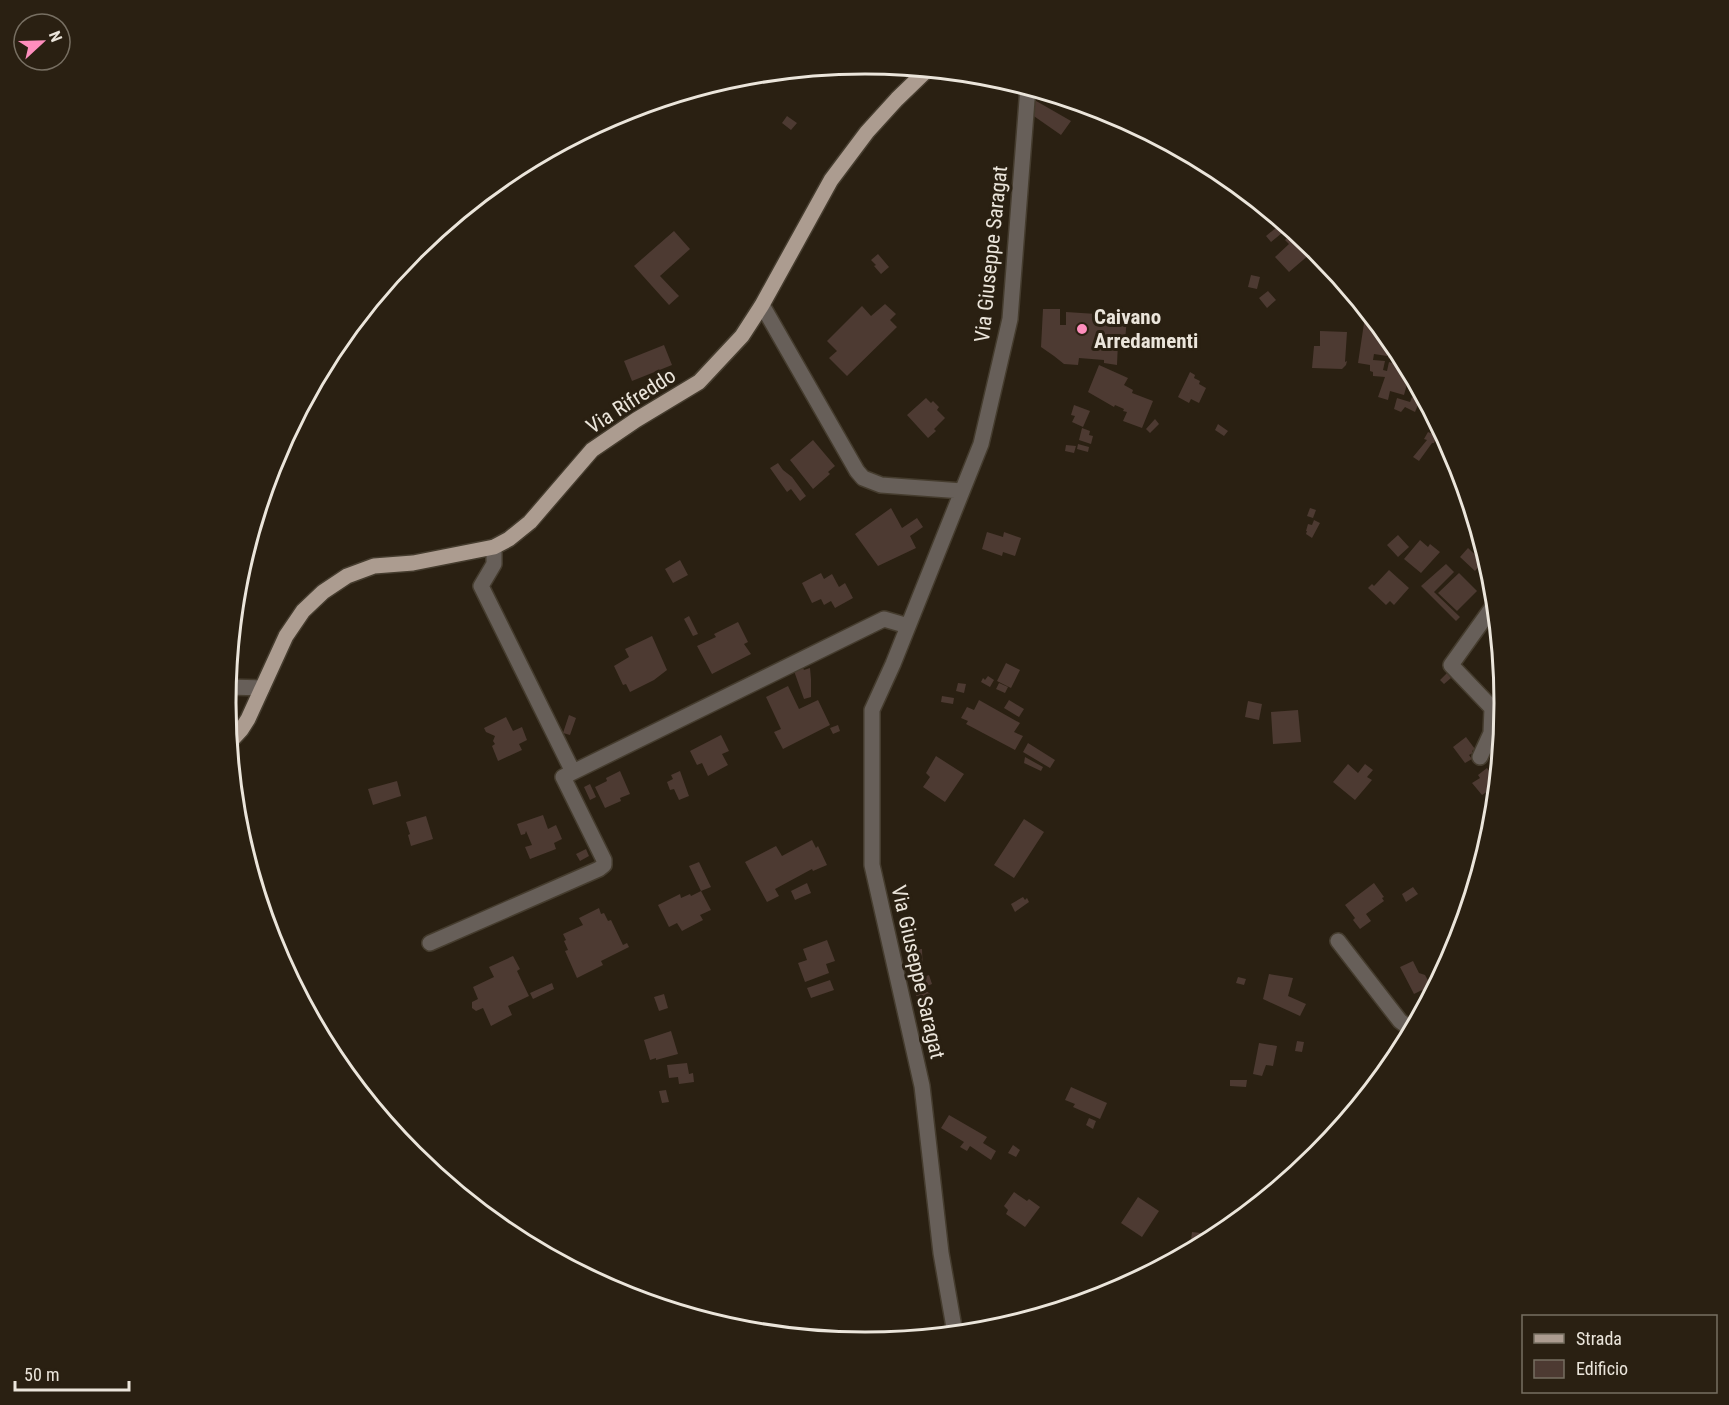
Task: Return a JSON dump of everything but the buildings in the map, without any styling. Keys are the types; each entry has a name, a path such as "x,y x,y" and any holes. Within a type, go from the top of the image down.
{"main road":[{"name":"Via Rifreddo","path":"237,733 248,719 286,636 303,611 323,591 347,576 374,566 413,562 494,547 509,539 530,522 592,450 699,382 742,336 762,305 831,180 867,132 920,76"}],"street":[{"name":"Via Giuseppe Saragat","path":"954,1325 941,1253 922,1086 872,865 872,710 981,444 1010,319 1027,95"},
{"path":"762,305 863,478 881,485 962,491"},
{"path":"430,943 604,865 604,860 568,774 481,586 494,564 494,547"},
{"path":"1480,757 1491,733 1492,708 1451,665 1487,615"},
{"path":"568,774 884,619 908,626"},
{"path":"236,687 262,688"},
{"path":"1338,941 1404,1024"}],"place":[{"name":"Caivano Arredamenti","path":"1082,329"}]}
